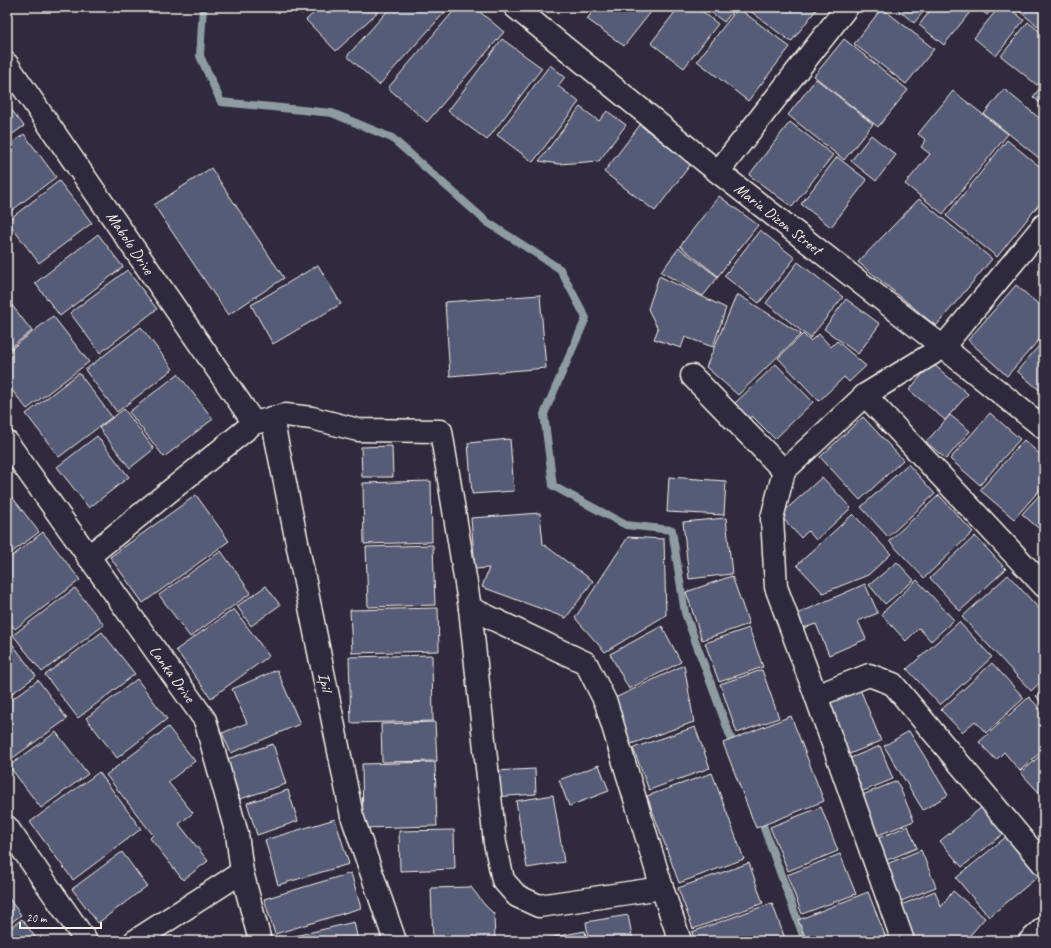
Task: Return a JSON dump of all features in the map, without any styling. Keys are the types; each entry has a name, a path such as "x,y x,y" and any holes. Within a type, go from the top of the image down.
{"street":[{"name":"Maria Dizon Street","path":"515,7 718,172 943,347 1044,428"},
{"path":"718,172 847,7"},
{"name":"Mabolo Drive","path":"7,64 263,421"},
{"path":"903,941 776,588 772,518 784,471 865,395 943,347 1044,225"},
{"path":"692,376 784,471"},
{"path":"865,395 1044,586"},
{"path":"88,557 263,421 285,415 312,418 358,430 441,431 470,608 495,843 503,880 518,896 539,906 662,888"},
{"name":"Ipil","path":"263,421 352,816 395,941"},
{"name":"Lanka Drive","path":"7,442 205,720 237,834 242,872 260,941"},
{"path":"470,608 586,663 606,703 662,888 680,941"},
{"path":"816,696 869,675 893,684 1044,865"},
{"path":"7,827 86,941"},
{"path":"135,941 242,872"},
{"path":"1030,941 1044,928"}],"building":[{"path":"296,7 309,7 302,14"},
{"path":"320,7 383,7 336,51 306,20"},
{"path":"391,7 439,7 445,12 379,85 347,56"},
{"path":"457,7 474,7 504,32 427,122 388,88"},
{"path":"596,7 655,7 624,46 587,19"},
{"path":"679,7 697,7 718,24 684,68 651,43"},
{"path":"704,7 736,7 724,22"},
{"path":"745,7 811,7 816,10 791,42"},
{"path":"895,7 927,7 914,23"},
{"path":"933,7 974,7 944,45 919,25"},
{"path":"977,7 994,7 987,15"},
{"path":"999,7 1008,7 1024,20 996,56 974,38"},
{"path":"1014,7 1044,7 1044,31"},
{"path":"738,8 790,47 748,101 697,61"},
{"path":"882,8 934,49 906,84 854,44"},
{"path":"1028,22 1044,35 1044,77 1037,85 1001,56"},
{"path":"502,39 542,68 487,140 448,111"},
{"path":"844,39 908,90 878,127 814,76"},
{"path":"550,65 565,77 558,86 579,102 533,162 497,135"},
{"path":"816,79 873,124 844,160 788,115"},
{"path":"1044,83 1044,106 1033,97"},
{"path":"1004,89 1044,122 1044,162 984,114"},
{"path":"953,91 1008,134 943,214 905,184 930,154 921,147 926,140 918,134"},
{"path":"7,104 24,126 7,138"},
{"path":"580,107 599,121 607,111 626,125 599,161 559,164 539,161"},
{"path":"790,122 833,155 792,207 749,175"},
{"path":"640,125 691,164 655,211 604,172"},
{"path":"24,134 56,177 7,214 7,147"},
{"path":"871,135 896,155 876,181 851,161"},
{"path":"1007,140 1044,170 1044,198 997,257 946,216"},
{"path":"837,157 867,180 831,227 801,204"},
{"path":"211,168 284,278 228,315 154,205"},
{"path":"59,181 92,223 39,263 7,221"},
{"path":"719,196 758,225 718,276 680,246"},
{"path":"919,199 992,259 936,326 858,262"},
{"path":"760,230 795,258 759,303 724,276"},
{"path":"98,234 123,267 60,316 35,283"},
{"path":"679,248 718,277 703,296 661,272"},
{"path":"798,262 843,297 810,338 766,303"},
{"path":"318,265 341,304 273,344 251,305"},
{"path":"127,270 157,309 100,353 70,313"},
{"path":"659,276 726,308 713,347 685,337 681,348 654,339 658,329 648,309"},
{"path":"1016,285 1044,309 1044,334 1007,376 968,340"},
{"path":"737,294 801,334 738,395 706,367"},
{"path":"540,295 546,368 450,376 445,302"},
{"path":"7,299 32,331 7,350"},
{"path":"846,299 880,324 858,354 824,329"},
{"path":"53,316 89,362 27,409 7,384 7,352"},
{"path":"141,327 173,369 117,412 85,370"},
{"path":"803,334 810,341 819,334 831,347 837,341 866,366 849,382 844,377 819,401 778,358"},
{"path":"1044,340 1044,394 1017,371"},
{"path":"932,363 968,394 945,420 909,390"},
{"path":"776,364 813,402 775,439 752,416 749,419 734,404"},
{"path":"79,373 112,417 59,457 26,414"},
{"path":"178,374 213,419 164,457 129,412"},
{"path":"124,409 154,449 130,468 99,428"},
{"path":"990,413 1020,439 980,485 950,459"},
{"path":"950,415 970,431 946,459 926,442"},
{"path":"863,417 903,460 860,500 820,457"},
{"path":"97,436 129,477 89,508 57,467"},
{"path":"510,439 514,491 472,494 468,443"},
{"path":"1024,440 1044,458 1044,485 1014,519 980,490"},
{"path":"392,446 393,477 362,477 361,447"},
{"path":"908,464 935,494 888,537 861,507"},
{"path":"669,477 726,481 724,515 667,512"},
{"path":"822,477 851,508 816,540 808,531 801,538 780,515"},
{"path":"431,481 432,542 364,544 363,483"},
{"path":"1044,490 1044,533 1022,514"},
{"path":"9,493 39,532 7,556 7,494"},
{"path":"196,495 229,541 143,603 110,557"},
{"path":"939,495 973,532 924,578 889,541"},
{"path":"540,513 543,544 593,581 566,618 482,587 489,568 475,569 471,518"},
{"path":"853,514 891,554 868,575 823,593 797,565"},
{"path":"726,518 732,574 689,579 683,522"},
{"path":"43,532 80,580 15,629 7,619 7,560"},
{"path":"975,536 1006,569 960,611 930,578"},
{"path":"628,537 664,539 666,615 605,652 575,618"},
{"path":"433,545 435,605 368,607 366,547"},
{"path":"221,551 251,593 190,637 159,595"},
{"path":"897,562 914,580 885,604 869,585"},
{"path":"1008,575 1044,614 1044,679 1031,691 962,617"},
{"path":"732,576 749,624 702,640 686,592"},
{"path":"917,580 954,620 931,641 919,628 906,641 881,614"},
{"path":"865,584 878,613 858,621 866,639 829,655 816,624 804,628 797,614"},
{"path":"266,586 280,605 251,626 237,606"},
{"path":"75,588 104,625 42,672 13,635"},
{"path":"438,608 439,651 352,653 350,610"},
{"path":"234,609 269,656 211,698 176,650"},
{"path":"959,622 992,657 940,705 907,669"},
{"path":"662,626 681,662 629,689 610,654"},
{"path":"749,628 763,667 719,682 705,643"},
{"path":"102,632 135,674 78,718 45,675"},
{"path":"11,642 36,676 7,697 7,644"},
{"path":"432,655 433,721 351,723 349,657"},
{"path":"992,663 1024,698 986,733 975,721 962,732 941,710"},
{"path":"684,665 694,722 631,744 615,698"},
{"path":"277,670 300,724 231,753 222,733 247,723 232,689"},
{"path":"762,670 779,718 737,733 720,684"},
{"path":"137,679 167,719 117,758 86,718"},
{"path":"38,680 67,719 7,762 7,703"},
{"path":"1044,688 1044,705 1036,696"},
{"path":"860,689 881,741 847,755 826,703"},
{"path":"1029,697 1044,713 1044,749 1020,771 1004,752 996,760 979,742"},
{"path":"791,716 824,801 756,828 723,743"},
{"path":"435,722 437,761 382,762 381,724"},
{"path":"168,727 195,761 168,782 193,813 179,824 208,861 183,880 150,838 153,835 106,775"},
{"path":"695,727 710,768 649,790 633,748"},
{"path":"909,731 948,795 923,810 884,746"},
{"path":"56,732 88,774 41,808 9,766"},
{"path":"273,744 286,784 240,799 227,759"},
{"path":"880,746 893,779 856,794 843,761"},
{"path":"1044,752 1044,798 1021,773"},
{"path":"435,762 437,826 363,828 362,764"},
{"path":"599,765 609,791 569,806 559,780"},
{"path":"535,769 536,794 495,797 493,771"},
{"path":"99,772 141,829 73,880 30,822"},
{"path":"712,773 744,859 679,883 647,796"},
{"path":"897,781 914,821 871,838 855,798"},
{"path":"288,790 298,821 257,835 247,803"},
{"path":"553,795 564,862 527,868 516,801"},
{"path":"821,807 838,851 788,871 770,827"},
{"path":"982,807 1004,833 962,867 940,841"},
{"path":"335,819 349,864 278,885 265,840"},
{"path":"908,826 917,848 885,861 876,839"},
{"path":"454,830 455,869 400,871 399,831"},
{"path":"1007,836 1040,875 989,917 956,878"},
{"path":"921,850 936,887 899,902 884,865"},
{"path":"122,852 147,886 98,923 72,889"},
{"path":"840,854 856,894 802,914 787,875"},
{"path":"749,863 763,903 693,929 678,888"},
{"path":"351,873 361,908 275,934 264,899"},
{"path":"471,887 494,914 495,941 433,941 431,888"},
{"path":"935,891 941,907 953,891 985,918 965,941 915,941 901,905"},
{"path":"868,892 886,938 877,941 807,941 798,920"},
{"path":"7,896 21,915 7,926"},
{"path":"772,903 786,941 695,941 692,932"},
{"path":"628,915 633,941 589,941 586,922"},
{"path":"22,919 38,941 7,941 7,930"},
{"path":"354,922 358,941 274,941"},
{"path":"585,931 587,941 543,941 543,939"}],"waterway":[{"path":"203,7 200,56 221,102 332,113 392,138 487,222 560,269 586,318 544,414 553,486 626,525 672,530 685,613 735,749"},
{"path":"760,817 805,941"}]}
